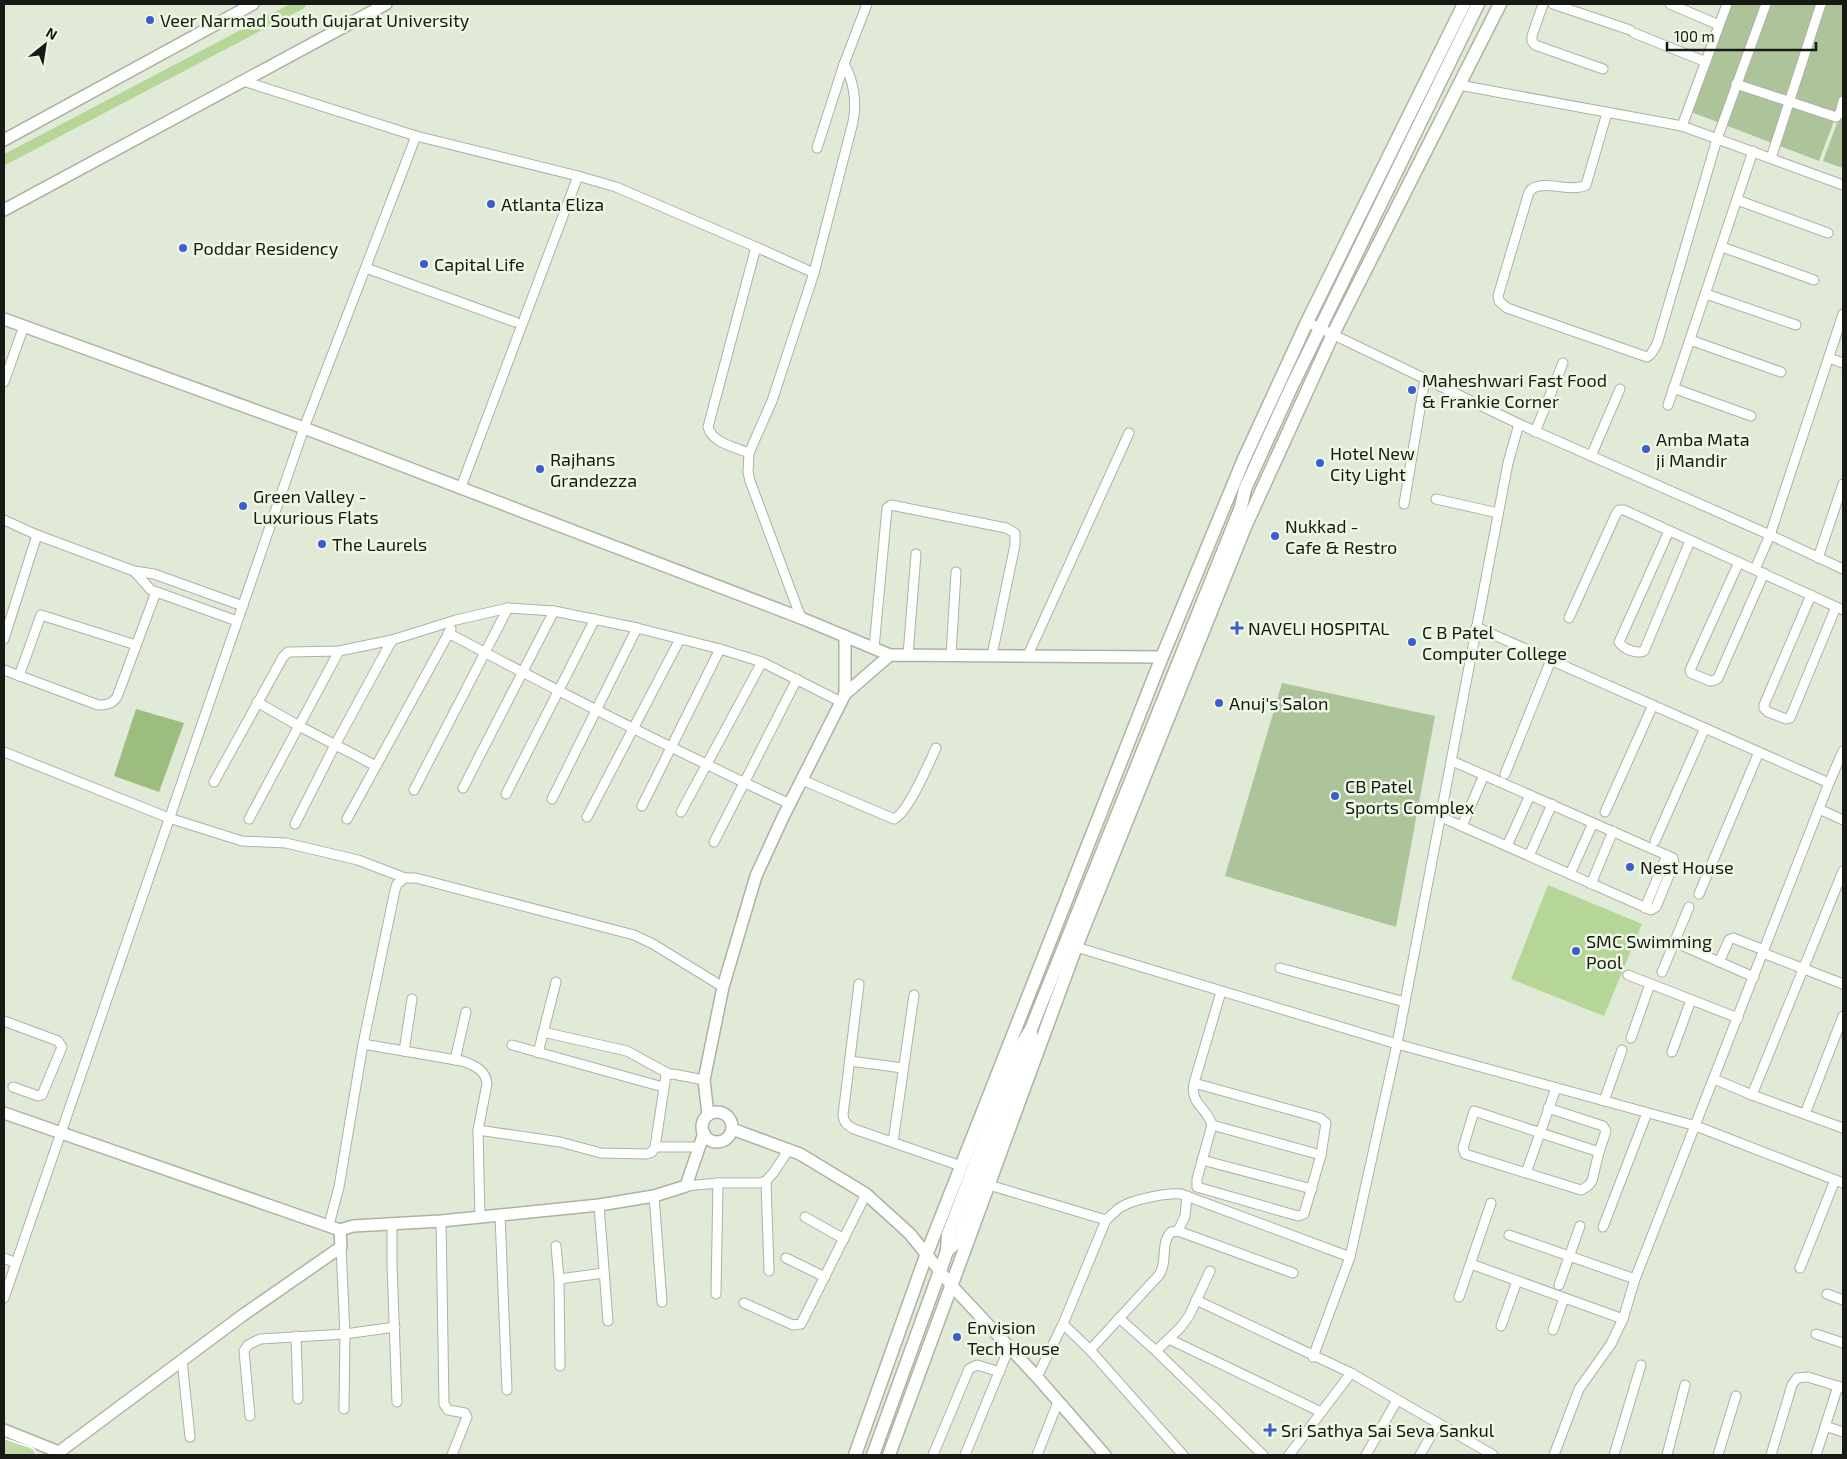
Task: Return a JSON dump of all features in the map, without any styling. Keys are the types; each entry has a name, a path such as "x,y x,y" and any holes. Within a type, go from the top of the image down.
{"main road":[{"path":"855,1455 927,1254 961,1166 1162,657 1243,462 1307,322 1464,4"},
{"path":"873,1455 947,1251 959,1240 1028,1051 1031,1029 1241,507 1253,493 1478,4"},
{"path":"890,1455 1076,947 1245,527 1327,332 1490,4"},
{"path":"1327,332 1459,85 1500,4"},
{"path":"4,1447 28,1455"}],"street":[{"path":"4,140 253,4"},
{"path":"4,210 386,4"},
{"path":"817,148 844,64 867,4"},
{"path":"1543,4 1532,36 1532,41 1535,45 1603,69"},
{"path":"1553,4 1632,32 1706,62"},
{"path":"1670,4 1719,25"},
{"path":"1682,126 1727,4"},
{"path":"1607,113 1586,185 1581,188 1539,186 1532,188 1529,192 1498,296 1499,301 1507,308 1642,356 1651,354 1657,344 1717,139 1766,4"},
{"path":"1771,158 1821,4"},
{"path":"801,618 750,481 748,472 749,453 772,401 814,274 854,114 852,82 844,64"},
{"path":"242,81 416,136 616,187 814,274"},
{"path":"1736,84 1836,116 1840,113 1843,101"},
{"path":"1459,85 1682,126 1753,150 1843,185"},
{"path":"4,1298 304,428 416,136"},
{"path":"1668,405 1753,150"},
{"path":"461,487 578,176"},
{"path":"1737,200 1828,232"},
{"path":"749,453 717,439 708,427 756,247"},
{"path":"1722,247 1814,280"},
{"path":"366,268 515,322"},
{"path":"1706,294 1796,325"},
{"path":"1755,569 1770,535 1843,314"},
{"path":"4,319 461,487 801,618 890,655 1162,657"},
{"path":"1307,322 1535,432 1843,569"},
{"path":"4,382 24,326"},
{"path":"1690,340 1781,372"},
{"path":"1829,358 1843,363"},
{"path":"1535,432 1562,363"},
{"path":"1404,504 1425,379"},
{"path":"1673,388 1751,416"},
{"path":"1591,456 1620,389"},
{"path":"1313,1357 1350,1257 1406,1002 1498,513 1508,463 1519,424"},
{"path":"1028,655 1130,433"},
{"path":"1818,558 1843,484"},
{"path":"1436,499 1498,513"},
{"path":"874,648 887,508 890,505 1006,528 1015,533 1015,545 992,655"},
{"path":"1569,618 1619,510 1624,510 1840,608 1790,718 1786,719 1768,712 1764,705 1811,595"},
{"path":"4,520 37,535 134,571 154,574 243,606"},
{"path":"1669,531 1619,642 1624,648 1637,653 1644,651 1690,541"},
{"path":"4,639 37,535"},
{"path":"908,655 916,554"},
{"path":"1739,562 1690,670 1691,673 1710,681 1718,678 1764,573"},
{"path":"134,571 151,590 237,621"},
{"path":"951,656 956,572"},
{"path":"4,670 98,705 106,705 113,702 117,697 156,592"},
{"path":"414,790 508,608"},
{"path":"214,782 257,702 283,657 288,652 339,651 392,640 456,620 508,608 554,611 595,618 720,649 762,662 843,698"},
{"path":"463,788 554,611"},
{"path":"19,676 41,615 136,645"},
{"path":"506,794 595,618"},
{"path":"348,819 456,620"},
{"path":"1476,627 1829,783"},
{"path":"552,798 637,628"},
{"path":"448,633 558,691 706,765 790,804"},
{"path":"843,698 845,636"},
{"path":"587,817 680,639"},
{"path":"295,824 392,640"},
{"path":"642,806 720,649"},
{"path":"249,819 339,651"},
{"path":"708,1116 704,1080 723,987 756,876 843,698 890,655"},
{"path":"1505,774 1551,660"},
{"path":"681,812 762,662"},
{"path":"714,842 797,679"},
{"path":"257,702 376,766"},
{"path":"1605,812 1654,705"},
{"path":"1655,841 1705,728"},
{"path":"802,780 894,819 906,808 936,748"},
{"path":"1554,1455 1579,1389 1611,1344 1622,1319 1635,1279 1843,751"},
{"path":"4,752 170,818 242,840 286,843 358,860 405,878 416,878 634,935 653,944 723,987"},
{"path":"1699,894 1760,752"},
{"path":"1441,817 1651,910 1656,907 1674,863 1673,858 1452,761"},
{"path":"1462,826 1484,775"},
{"path":"1507,846 1530,795"},
{"path":"1529,856 1552,804"},
{"path":"1819,809 1843,820"},
{"path":"1570,874 1593,823"},
{"path":"1591,884 1613,831"},
{"path":"1752,1095 1843,871"},
{"path":"344,1409 345,1334 341,1247 335,1228 330,1221 339,1187 363,1044 395,890 398,884 405,878"},
{"path":"1662,972 1689,907"},
{"path":"1719,962 1729,940 1733,938 1843,984"},
{"path":"1674,942 1754,977"},
{"path":"1076,947 1397,1044 1696,1126 1839,1181 1800,1268"},
{"path":"1280,968 1406,1002"},
{"path":"1628,975 1738,1018"},
{"path":"538,1053 556,982"},
{"path":"859,984 843,1115 844,1120 847,1125 854,1129 961,1166"},
{"path":"1631,1038 1650,984"},
{"path":"1194,1082 1323,1120 1327,1126 1307,1210 1304,1214 1298,1216 1200,1189 1196,1184 1212,1125 1193,1095 1194,1082 1221,991"},
{"path":"893,1142 914,995"},
{"path":"404,1051 412,999"},
{"path":"1672,1052 1691,1000"},
{"path":"455,1060 466,1012"},
{"path":"1805,1114 1843,1016"},
{"path":"4,1021 58,1041 62,1047 42,1095 38,1096 13,1087"},
{"path":"544,1032 627,1051 669,1074 704,1080"},
{"path":"363,1044 455,1060 474,1065 483,1072 487,1084 478,1130 480,1216"},
{"path":"512,1046 663,1087"},
{"path":"1604,1101 1622,1050"},
{"path":"850,1061 903,1068"},
{"path":"478,1130 555,1141 601,1153 647,1154 652,1152 655,1147 664,1078 669,1074"},
{"path":"1714,1079 1843,1128"},
{"path":"1526,1173 1556,1088"},
{"path":"1548,1108 1603,1126 1606,1131 1592,1181 1581,1190 1465,1154 1464,1148 1474,1111 1600,1152"},
{"path":"686,1186 704,1133 703,1124 708,1116 717,1112 730,1119 732,1128 728,1137 720,1141 710,1140 704,1133"},
{"path":"4,1113 335,1228 441,1221 599,1205 654,1196 686,1186 718,1183 753,1184 766,1181 779,1166 789,1148"},
{"path":"1603,1227 1647,1113"},
{"path":"1212,1125 1321,1155"},
{"path":"732,1128 789,1148 866,1194 910,1234 952,1286 1105,1455"},
{"path":"655,1147 699,1147"},
{"path":"1202,1160 1312,1189"},
{"path":"766,1181 769,1271"},
{"path":"716,1294 718,1183"},
{"path":"990,1184 1106,1220"},
{"path":"744,1303 793,1325 797,1325 804,1320 866,1194"},
{"path":"1036,1377 1064,1324 1106,1220 1122,1206 1135,1201 1171,1194 1187,1196 1350,1257"},
{"path":"654,1196 662,1302"},
{"path":"1178,1231 1185,1216 1187,1196"},
{"path":"1459,1297 1491,1203"},
{"path":"599,1205 608,1321"},
{"path":"500,1215 508,1390"},
{"path":"805,1217 844,1239"},
{"path":"441,1221 444,1404 448,1410 463,1411 467,1416 452,1455"},
{"path":"392,1224 397,1402"},
{"path":"1559,1285 1580,1226"},
{"path":"1090,1350 1159,1275 1163,1267 1164,1249 1168,1234 1171,1232 1178,1231 1293,1272"},
{"path":"1509,1234 1635,1279"},
{"path":"556,1246 559,1279 560,1366"},
{"path":"4,1430 60,1454 243,1315 341,1247"},
{"path":"4,1258 16,1263"},
{"path":"786,1258 825,1277"},
{"path":"1471,1264 1622,1319"},
{"path":"1156,1351 1185,1321 1210,1271"},
{"path":"559,1279 604,1273"},
{"path":"1501,1326 1517,1281"},
{"path":"1827,1294 1843,1300"},
{"path":"1553,1330 1564,1298"},
{"path":"1196,1300 1313,1357 1351,1373 1438,1423 1477,1451 1493,1455"},
{"path":"1119,1318 1156,1351 1263,1455"},
{"path":"1064,1324 1090,1350 1183,1455"},
{"path":"250,1416 244,1351 248,1345 260,1339 345,1334 394,1327"},
{"path":"1816,1334 1843,1343"},
{"path":"296,1336 298,1399"},
{"path":"1169,1339 1321,1412"},
{"path":"965,1455 1009,1348"},
{"path":"182,1360 190,1437"},
{"path":"1614,1455 1641,1365"},
{"path":"933,1455 969,1369 977,1366 1000,1372"},
{"path":"1290,1455 1351,1373"},
{"path":"1771,1455 1795,1380 1802,1376 1841,1387 1816,1455"},
{"path":"1667,1455 1685,1385"},
{"path":"1718,1455 1736,1396"},
{"path":"1366,1455 1397,1400"},
{"path":"1037,1455 1058,1402"},
{"path":"1420,1455 1438,1423"},
{"path":"1826,1426 1843,1432"}],"shaded area":[{"path":"1726,4 1843,4 1843,97 1819,161 1686,110"},
{"path":"1843,107 1843,168 1823,161"},
{"name":"CB Patel Sports Complex","path":"1282,683 1435,716 1396,927 1225,876"},
{"path":"136,709 184,723 159,792 114,776"},
{"name":"SMC Swimming Pool","path":"1548,885 1642,924 1604,1016 1511,979"}],"waterway":[{"path":"4,160 301,4"}],"place":[{"name":"Veer Narmad South Gujarat University","path":"150,20"},
{"name":"Atlanta Eliza","path":"491,204"},
{"name":"Poddar Residency","path":"183,248"},
{"name":"Capital Life","path":"424,264"},
{"name":"Maheshwari Fast Food & Frankie Corner","path":"1412,390"},
{"name":"Amba Mata ji Mandir","path":"1646,449"},
{"name":"Hotel New City Light","path":"1320,463"},
{"name":"Rajhans Grandezza","path":"540,469"},
{"name":"Green Valley - Luxurious Flats","path":"243,506"},
{"name":"Nukkad - Cafe & Restro","path":"1275,536"},
{"name":"The Laurels","path":"322,544"},
{"name":"NAVELI HOSPITAL","path":"1237,628"},
{"name":"C B Patel Computer College","path":"1412,642"},
{"name":"Anuj's Salon","path":"1219,703"},
{"name":"CB Patel Sports Complex","path":"1335,796"},
{"name":"Nest House","path":"1630,867"},
{"name":"SMC Swimming Pool","path":"1576,951"},
{"name":"Envision Tech House","path":"957,1337"},
{"name":"Sri Sathya Sai Seva Sankul","path":"1270,1430"}]}
